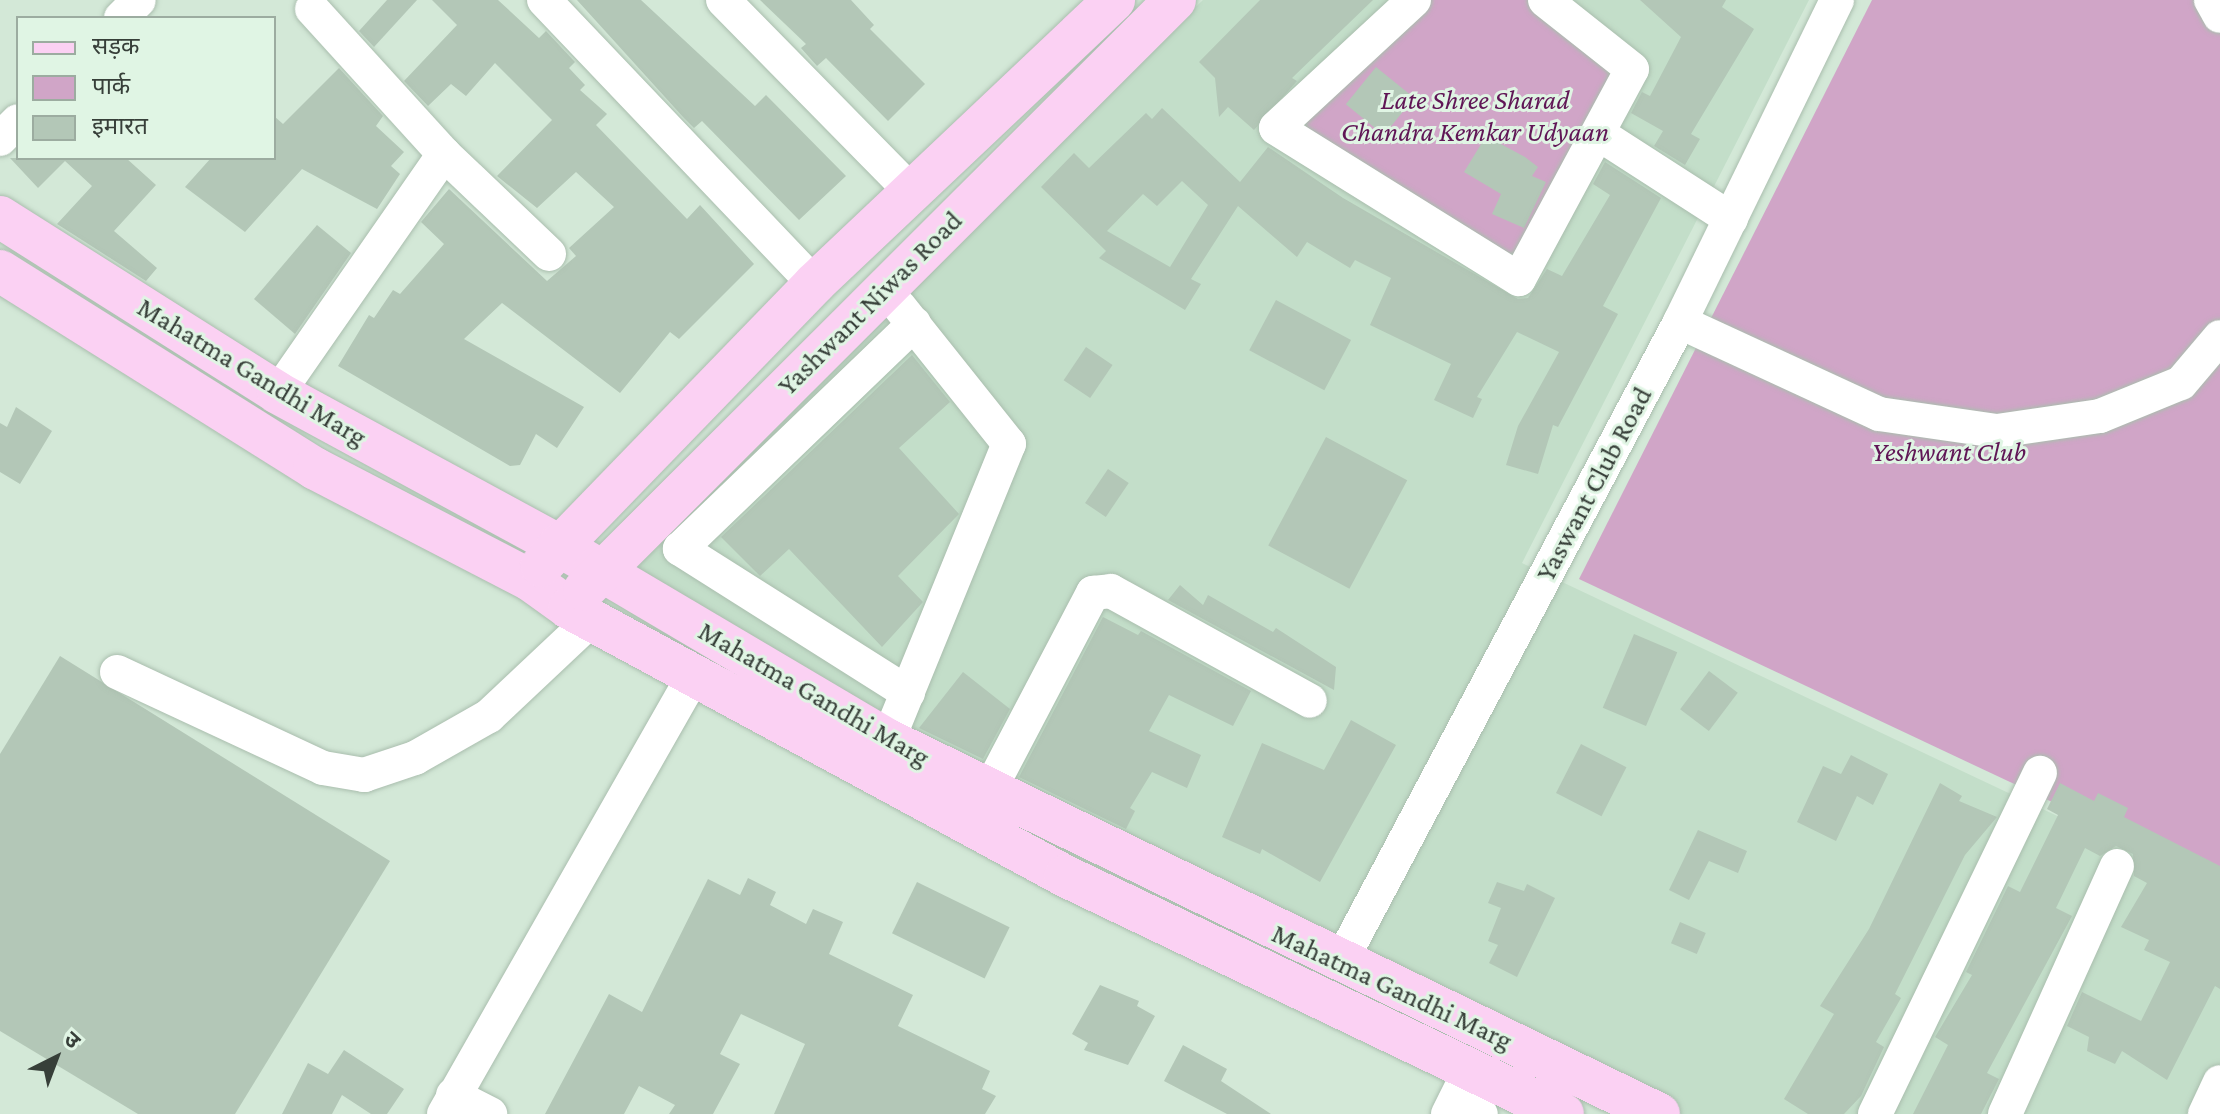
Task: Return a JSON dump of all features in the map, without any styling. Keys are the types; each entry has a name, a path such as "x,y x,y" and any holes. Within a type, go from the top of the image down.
{"main road":[{"name":"Yashwant Niwas Road","path":"530,580 558,545 814,284 1114,0"},
{"name":"Yashwant Niwas Road","path":"580,614 601,570 1175,0"},
{"name":"Mahatma Gandhi Marg","path":"0,217 278,393 558,545 888,740 1340,963 1659,1114"},
{"name":"Mahatma Gandhi Marg","path":"0,271 314,468 530,580 580,614 1479,1101 1563,1114"}],"street":[{"path":"123,16 139,0"},
{"path":"544,0 814,284"},
{"path":"723,0 910,190"},
{"path":"1414,0 1276,128 1519,279 1632,69 1545,0"},
{"name":"Yaswant Club Road","path":"1340,963 1680,322 1837,0"},
{"path":"2211,0 2220,16"},
{"path":"312,9 444,154 549,254"},
{"path":"0,139 16,123"},
{"path":"1599,134 1731,219"},
{"path":"278,393 444,154"},
{"path":"885,288 1009,444 888,740"},
{"path":"1680,322 1879,414 1997,431 2100,416 2181,383 2220,337"},
{"path":"908,693 680,549 914,324"},
{"path":"989,791 1093,593 1111,591 1310,701"},
{"path":"117,672 323,768 364,775 415,758 489,716 580,614"},
{"path":"490,1114 448,1104 694,675"},
{"path":"1875,1114 2040,773"},
{"path":"2005,1114 2117,866"},
{"path":"2205,1114 2220,1082"}],"shaded area":[{"path":"1203,0 1809,0 1522,563 2220,893 2220,1114 1640,1114 1168,887 613,567"}],"green space":[{"name":"Late Shree Sharad Chandra Kemkar Udyaan","path":"1414,0 1545,0 1632,69 1519,279 1276,128"},
{"name":"Yeshwant Club","path":"1872,0 2220,0 2220,881 1579,579"}],"building":[{"path":"387,0 417,0 374,47 359,31"},
{"path":"432,0 498,0 539,38 546,31 575,62 569,68 585,85 580,90 607,114 596,125 687,219 700,205 754,264 679,339 670,332 620,393 502,303 464,339 584,407 557,448 536,434 520,465 510,466 338,366 369,315 374,318 393,290 400,294 444,244 421,222 449,189 547,281 576,256 569,248 614,207 576,172 537,208 497,176 552,120 495,63 466,96 451,84 428,106 404,81 457,25"},
{"path":"577,0 641,0 755,106 766,95 846,176 799,220 702,121 694,128"},
{"path":"760,0 851,0 874,25 870,29 925,84 888,121 826,58 817,66 801,48 806,44"},
{"path":"1260,0 1373,0 1292,78 1297,81 1254,130 1228,107 1219,117 1215,78 1199,62"},
{"path":"1640,0 1726,0 1722,7 1754,29 1691,134 1700,139 1685,165 1654,146 1663,131 1631,113 1642,92 1650,96 1681,37"},
{"path":"1376,67 1414,98 1384,135 1346,104"},
{"path":"339,68 383,116 376,126 404,152 391,166 400,174 377,209 302,169 245,232 185,187 209,160 276,160 276,118 283,124"},
{"path":"1162,108 1240,182 1268,147 1343,198 1518,299 1528,298 1547,269 1562,276 1610,195 1593,184 1605,162 1661,198 1603,306 1618,314 1558,427 1553,425 1538,474 1506,465 1518,426 1559,352 1517,332 1477,397 1482,399 1473,418 1434,400 1451,364 1370,325 1391,278 1355,260 1350,268 1307,242 1297,257 1238,206 1191,279 1201,284 1185,310 1099,258 1106,251 1041,187 1074,153 1089,168 1146,113 1152,119","holes":["1182,181 1208,205 1170,267 1107,231 1143,194 1157,206"]},
{"path":"1486,136 1525,157 1538,167 1532,176 1546,182 1524,228 1492,214 1501,194 1464,172"},
{"path":"10,158 128,160 156,185 114,231 157,268 146,281 57,224 92,186 65,161 38,188"},
{"path":"317,225 351,253 295,334 254,299"},
{"path":"1276,300 1351,340 1324,390 1249,350"},
{"path":"1086,347 1113,365 1090,398 1064,380"},
{"path":"912,355 950,402 899,448 959,514 898,576 923,602 882,647 789,549 760,576 721,537"},
{"path":"16,407 52,431 20,484 0,472 0,423 7,427"},
{"path":"1326,437 1407,480 1349,589 1268,546"},
{"path":"1108,469 1129,483 1106,517 1085,503"},
{"path":"1180,585 1203,605 1208,595 1273,632 1276,628 1336,667 1334,690 1168,600"},
{"path":"1103,617 1138,635 1141,631 1251,691 1233,726 1169,695 1149,731 1201,755 1187,788 1152,772 1130,808 1135,811 1126,829 1019,777"},
{"path":"1634,634 1677,652 1646,726 1603,708"},
{"path":"60,656 390,861 235,1114 138,1114 0,1031 0,754"},
{"path":"1709,671 1738,693 1709,731 1680,709"},
{"path":"963,672 1010,709 983,759 919,728"},
{"path":"1351,720 1396,745 1320,882 1262,849 1260,854 1222,837 1262,743 1324,770"},
{"path":"1581,744 1626,767 1601,816 1556,793"},
{"path":"1851,755 1888,774 1873,805 1857,796 1836,841 1797,822 1823,766 1841,774"},
{"path":"1940,783 1962,796 1959,801 1997,817 1965,855 1895,994 1901,998 1876,1042 1884,1047 1861,1096 1844,1114 1808,1114 1784,1099 1834,1014 1820,1006 1869,929"},
{"path":"2060,783 2094,801 2098,793 2128,808 2124,817 2220,866 2220,989 2215,986 2167,1080 2122,1051 2115,1064 2087,1051 2089,1037 2067,1026 2082,992 2141,1021 2170,962 2144,950 2149,940 2121,927 2147,883 2134,876 2133,854 2116,846 2100,856 2085,848 2056,908 2072,916 1987,1073 1999,1079 1981,1114 1913,1114 1948,1045 1935,1037 1972,975 1966,972 2008,886 2020,892 2058,815 2047,809"},
{"path":"1698,830 1747,851 1738,873 1709,861 1689,900 1669,890"},
{"path":"748,878 776,892 770,905 806,924 813,909 843,922 829,954 913,995 898,1026 990,1071 982,1089 996,1096 985,1114 774,1114 805,1044 741,1014 720,1054 740,1064 713,1114 669,1114 675,1105 639,1086 624,1114 545,1114 609,994 642,1012 708,879 740,895"},
{"path":"917,882 1010,927 985,978 892,933"},
{"path":"1497,882 1524,891 1527,884 1555,898 1517,977 1489,963 1498,945 1488,941 1501,908 1488,903"},
{"path":"1680,922 1706,933 1697,954 1671,943"},
{"path":"1100,985 1139,1001 1137,1006 1155,1016 1128,1065 1084,1050 1088,1043 1072,1034"},
{"path":"1183,1045 1227,1069 1221,1081 1271,1114 1227,1114 1164,1081"},
{"path":"344,1050 404,1089 387,1114 371,1114 342,1095 332,1114 282,1114 308,1063 328,1074"}]}
